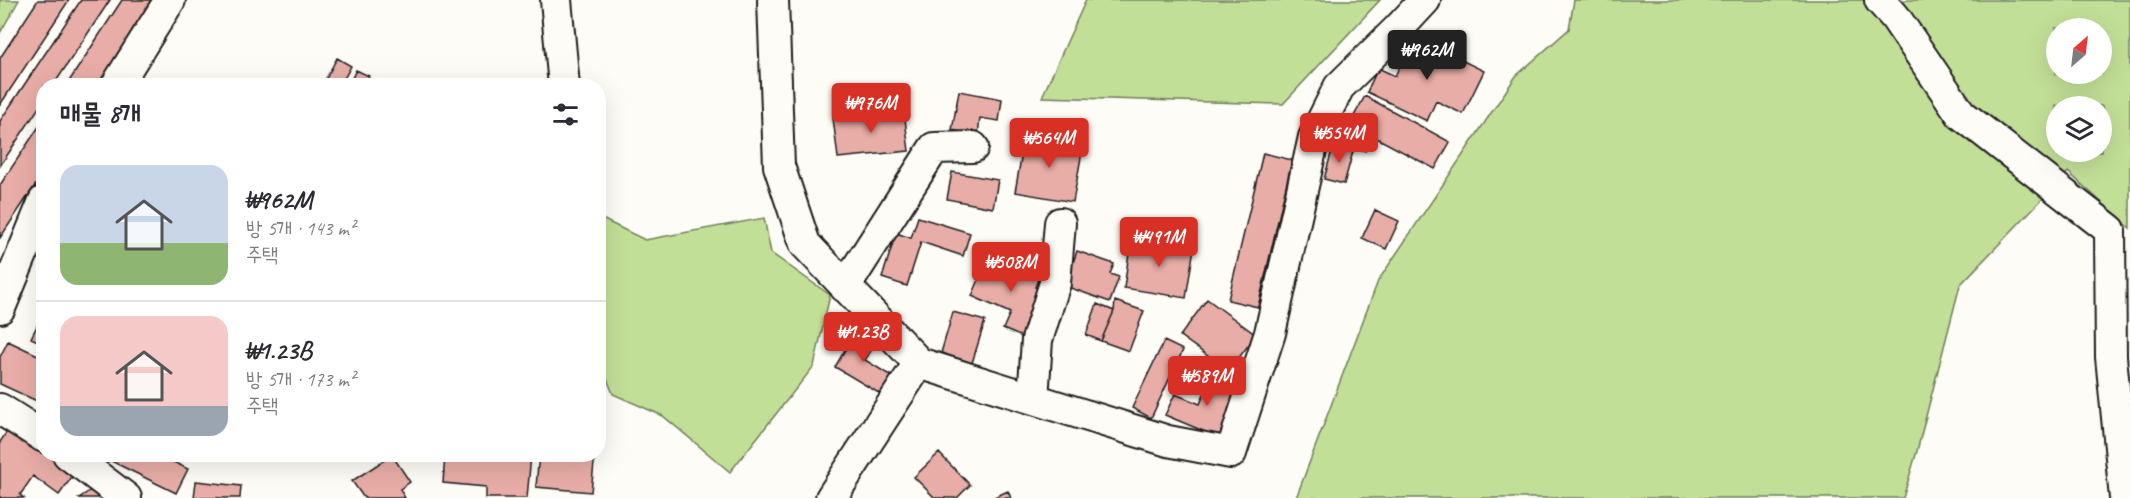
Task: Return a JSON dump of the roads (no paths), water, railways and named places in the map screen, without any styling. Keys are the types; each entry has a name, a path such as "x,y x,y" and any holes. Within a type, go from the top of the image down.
{"street":[{"path":"121,78 170,0"},
{"path":"556,0 563,78"},
{"path":"773,0 779,166 805,244 919,363 1168,441 1231,453 1270,333 1314,136 1339,87 1425,0"},
{"path":"1880,0 1895,17 1961,114 2110,230 2111,357 2125,498"},
{"path":"845,287 934,148 973,147"},
{"path":"0,308 36,220"},
{"path":"1033,399 1037,340 1054,283 1060,223"},
{"path":"831,498 919,363"},
{"path":"0,409 36,432"},
{"path":"79,462 126,498"}]}
